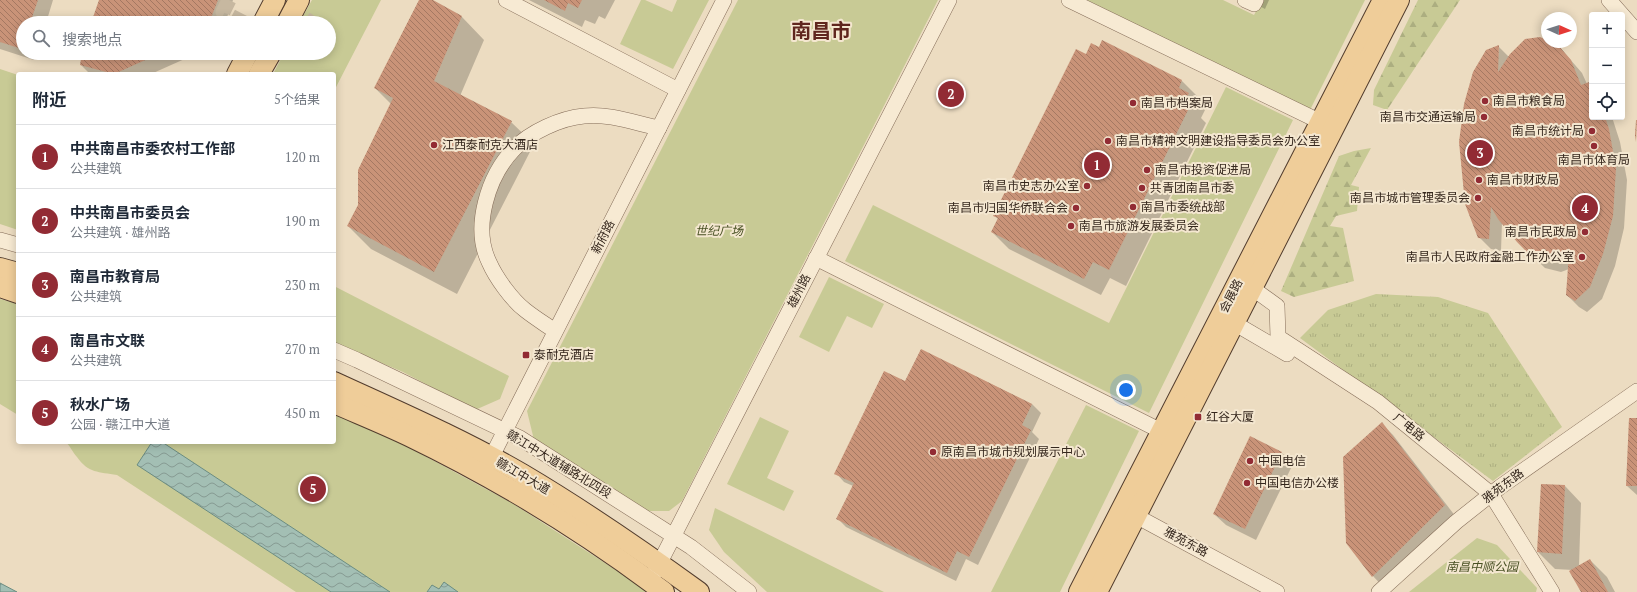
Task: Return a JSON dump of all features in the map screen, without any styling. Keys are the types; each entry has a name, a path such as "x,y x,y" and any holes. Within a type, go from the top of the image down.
{"main road":[{"path":"267,16 275,0"},
{"path":"291,16 299,0"},
{"name":"会展路","path":"1079,592 1234,323 1252,288 1383,0"},
{"name":"会展路","path":"1097,592 1136,516 1169,435 1327,125 1399,0"},
{"path":"238,72 244,60"},
{"path":"260,72 267,60"},
{"path":"0,268 16,272"},
{"path":"0,287 16,291"},
{"name":"赣江中大道","path":"336,383 427,424 552,515 657,587"},
{"name":"赣江中大道","path":"336,404 409,436 486,466 521,474 612,531 699,592"}],"street":[{"path":"506,0 678,90"},
{"name":"新府路","path":"486,466 724,0"},
{"name":"雄州路","path":"657,587 659,564 949,0"},
{"path":"1069,0 1327,125"},
{"path":"1245,0 1254,4 1256,0"},
{"path":"1609,0 1637,32"},
{"path":"555,331 524,309 502,285 488,262 482,238 483,218 492,183 501,166 514,149 543,128 584,116 606,116 659,128"},
{"path":"0,240 16,244"},
{"path":"816,258 1169,435"},
{"name":"广电路","path":"1252,288 1277,306 1278,337 1378,402 1489,496 1552,592"},
{"name":"广电路","path":"1234,323 1372,405 1489,496 1541,592"},
{"name":"赣江中大道辅路北四段","path":"336,351 520,438 674,536 749,592"},
{"name":"雅苑东路","path":"1379,592 1456,522 1489,496 1637,391"},
{"name":"雅苑东路","path":"1136,516 1277,592"}],"green space":[{"path":"312,0 381,0 336,87 336,72 274,72 280,60 336,60 336,16 303,16"},
{"path":"641,0 645,0 672,12 677,0 709,0 673,69 620,44"},
{"name":"世纪广场","path":"738,0 938,0 682,501 669,511 647,511 534,440 527,411"},
{"path":"1087,0 1223,0 1254,15 1262,0 1365,0 1309,112"},
{"path":"1418,0 1460,0 1387,110 1373,105 1374,90"},
{"path":"0,69 16,74 16,229 0,224"},
{"path":"1226,87 1293,120 1149,413 845,261 873,205 1109,323"},
{"path":"1371,148 1351,185 1359,187 1357,211 1336,216 1330,226 1343,228 1354,281 1294,297 1281,291 1339,156 1354,151"},
{"path":"829,277 884,304 872,328 847,316 829,352 799,337"},
{"path":"336,287 509,376 500,399 475,410 403,372 336,344"},
{"path":"1376,294 1438,297 1488,313 1562,427 1493,481 1300,338 1328,310"},
{"path":"0,299 16,303 16,414 0,404"},
{"path":"1086,405 1139,431 1060,592 991,592"},
{"path":"336,415 390,437 512,503 650,592 296,592 117,475 94,471 85,466 75,455 68,444 336,444"},
{"path":"760,417 789,431 767,478 794,491 784,511 727,484"},
{"path":"715,508 884,592 767,592 724,552 709,530"},
{"name":"南昌中顺公园","path":"1477,538 1497,545 1537,588 1536,592 1409,592"}],"water":[{"path":"151,444 165,444 390,592 331,592 137,465"},
{"path":"444,582 458,592 427,592 432,585 439,589"},
{"path":"0,583 17,592 0,592"}],"building":[{"path":"0,0 38,0 32,16 16,16 16,47 0,42"},
{"path":"99,0 218,0 212,16 93,16"},
{"name":"江西泰耐克大酒店","path":"419,0 433,0 462,16 434,81 512,121 434,272 347,226 358,205 358,170 393,98 374,88"},
{"path":"544,0 582,0 578,8 568,3 565,11"},
{"path":"1540,37 1541,48 1561,48 1571,60 1581,85 1589,82 1589,120 1606,120 1609,129 1616,168 1613,216 1603,254 1590,287 1575,301 1566,295 1569,253 1549,261 1532,257 1498,219 1491,207 1489,239 1478,238 1465,204 1459,142 1464,104 1473,72 1486,50 1499,45 1498,72 1510,54 1525,39"},
{"path":"1102,40 1182,80 1179,88 1189,93 1184,103 1190,106 1109,270 1093,262 1084,279 991,232 998,218 993,216 1076,49 1086,54 1091,43 1099,47"},
{"path":"81,60 145,60 118,72 106,72 80,65"},
{"path":"1637,120 1636,142 1635,135"},
{"name":"原南昌市城市规划展示中心","path":"921,349 1032,404 1022,425 1031,430 969,557 957,551 947,573 836,519 854,483 834,474 884,371 905,381"},
{"path":"1629,418 1637,418 1637,486 1626,486"},
{"path":"1382,422 1445,505 1372,577 1346,543 1343,457"},
{"name":"中国电信办公楼","path":"1250,436 1282,452 1245,529 1213,514"},
{"path":"1541,484 1565,485 1562,554 1537,552"},
{"path":"1590,559 1608,592 1581,592 1569,571"}],"tunnel":[{"path":"229,0 223,12 231,16"}],"place":[{"name":"中共南昌市委员会","path":"951,94"},
{"name":"南昌市粮食局","path":"1485,101"},
{"name":"南昌市档案局","path":"1133,103"},
{"name":"南昌市交通运输局","path":"1484,117"},
{"name":"南昌市统计局","path":"1592,131"},
{"name":"南昌市精神文明建设指导委员会办公室","path":"1108,141"},
{"name":"江西泰耐克大酒店","path":"434,145"},
{"name":"南昌市体育局","path":"1594,146"},
{"name":"南昌市教育局","path":"1480,153"},
{"name":"中共南昌市委农村工作部","path":"1097,165"},
{"name":"南昌市投资促进局","path":"1147,170"},
{"name":"南昌市财政局","path":"1479,180"},
{"name":"南昌市史志办公室","path":"1087,186"},
{"name":"共青团南昌市委","path":"1142,188"},
{"name":"南昌市城市管理委员会","path":"1478,198"},
{"name":"南昌市委统战部","path":"1133,207"},
{"name":"南昌市归国华侨联合会","path":"1076,208"},
{"name":"南昌市文联","path":"1585,208"},
{"name":"南昌市旅游发展委员会","path":"1071,226"},
{"name":"南昌市民政局","path":"1585,232"},
{"name":"南昌市人民政府金融工作办公室","path":"1582,257"},
{"name":"泰耐克酒店","path":"526,355"},
{"name":"红谷大厦","path":"1198,417"},
{"name":"原南昌市城市规划展示中心","path":"933,452"},
{"name":"中国电信","path":"1250,461"},
{"name":"中国电信办公楼","path":"1247,483"},
{"name":"秋水广场","path":"313,489"}],"district":[{"name":"南昌市","path":"821,31"}]}
